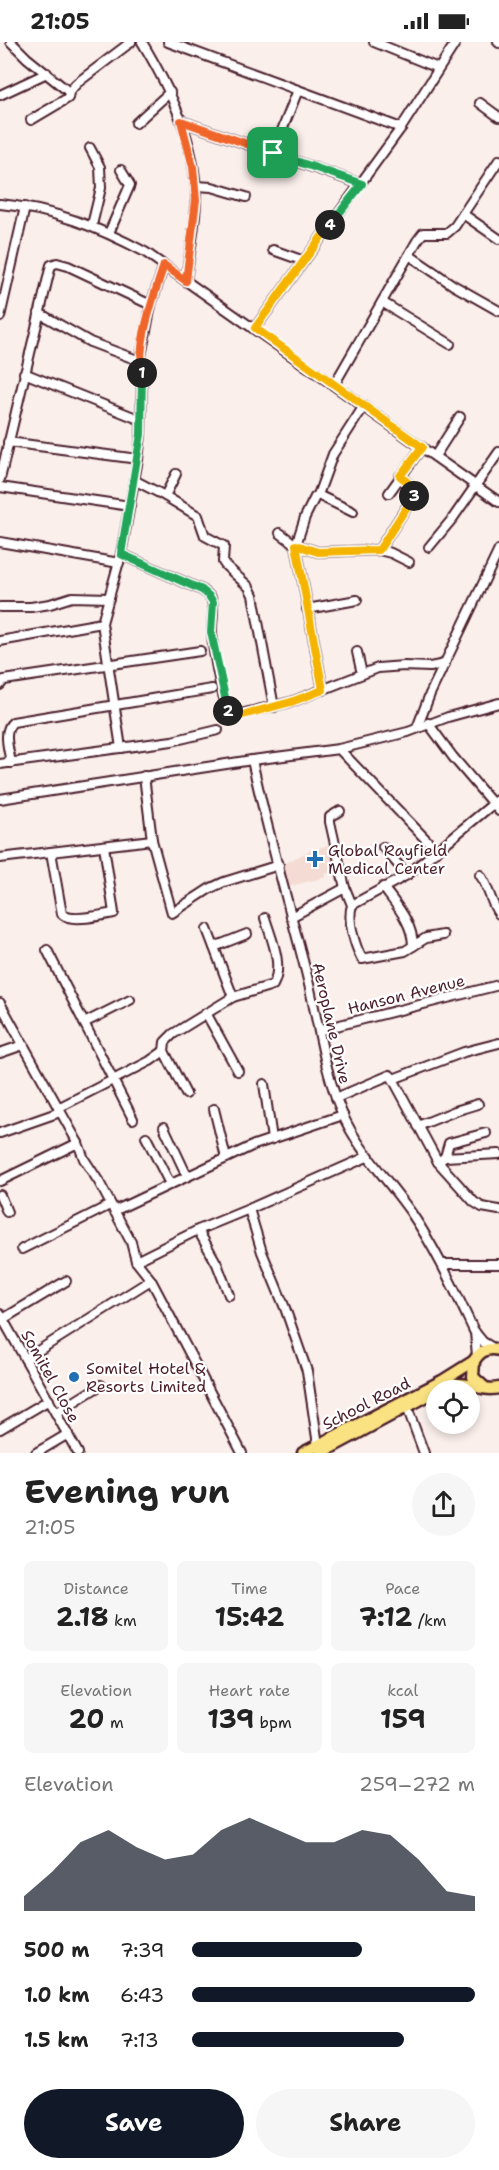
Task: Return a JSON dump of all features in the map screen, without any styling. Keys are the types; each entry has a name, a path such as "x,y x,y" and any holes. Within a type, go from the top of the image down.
{"main road":[{"name":"School Road","path":"303,1453 319,1449 442,1381 482,1352 497,1350"},
{"path":"475,1359 473,1377 493,1390"},
{"path":"319,1449 426,1397"}],"street":[{"path":"11,42 69,92"},
{"path":"31,120 68,98 69,92 77,83 131,42"},
{"path":"142,42 170,92 181,121 193,167 196,200 186,281"},
{"path":"168,42 401,128"},
{"path":"374,42 393,45 438,69"},
{"path":"255,328 362,184 456,42"},
{"path":"0,95 46,73"},
{"path":"273,153 298,90"},
{"path":"136,123 170,92"},
{"path":"480,103 499,117"},
{"path":"181,121 362,184"},
{"path":"90,148 100,167 100,188 92,225"},
{"path":"334,386 423,232 447,233 455,226 499,160"},
{"path":"109,233 130,185 122,170"},
{"path":"196,186 212,187 246,197"},
{"path":"0,204 53,212 92,225 145,252 499,502"},
{"path":"0,317 25,207"},
{"path":"463,214 498,236"},
{"path":"273,250 304,261"},
{"path":"409,255 453,285 499,311"},
{"path":"0,479 51,265 57,263 68,266 151,305"},
{"path":"122,748 102,623 120,559 130,506 138,459 141,420 140,361 151,305 164,265"},
{"path":"382,302 450,344"},
{"path":"39,313 90,342 140,361"},
{"path":"24,373 141,420"},
{"path":"323,690 296,545 305,518 318,495 333,454 364,406"},
{"path":"435,456 459,417"},
{"path":"8,442 138,459"},
{"path":"389,493 422,447"},
{"path":"429,546 499,452"},
{"path":"165,496 176,474"},
{"path":"379,550 417,491 400,476"},
{"path":"134,480 198,516 205,536 224,546 225,565 249,587 252,595 274,707"},
{"path":"0,487 130,506"},
{"path":"318,495 353,512"},
{"path":"280,534 296,545 318,552 379,550 409,562"},
{"path":"0,542 120,559 202,590 213,602 211,632 226,702 232,716 274,707 390,666 430,667 445,664"},
{"path":"417,728 437,680 499,549"},
{"path":"0,607 40,605 72,597 109,598"},
{"path":"307,609 357,600"},
{"path":"0,641 102,623"},
{"path":"0,685 4,680 200,651"},
{"path":"357,652 362,674"},
{"path":"430,667 437,680"},
{"path":"11,763 7,733 9,725 13,722 212,689"},
{"path":"0,799 252,760 339,749 408,732 428,723 499,703"},
{"path":"428,723 453,758 496,802 499,811"},
{"path":"0,765 172,741 218,730"},
{"path":"339,749 437,850"},
{"name":"Aeroplane Drive","path":"252,760 320,1030 326,1066 336,1098 343,1115 369,1156 412,1215 442,1264 474,1331"},
{"path":"144,776 152,840 172,913 224,882 279,865"},
{"path":"352,905 407,874 496,802"},
{"path":"340,811 330,817 345,888 352,905 350,910 357,950 362,959 405,951 426,938 443,935"},
{"path":"0,858 152,840"},
{"path":"51,852 62,914 68,918 87,917 114,912 104,846"},
{"path":"383,847 407,874"},
{"path":"480,874 485,880 493,905 499,914"},
{"path":"291,918 345,888"},
{"path":"383,888 407,921 413,936 413,946"},
{"path":"186,1094 164,1050 165,1042 173,1034 233,997 273,985 278,972 275,951 265,918"},
{"path":"207,929 233,997"},
{"path":"214,947 247,934"},
{"path":"47,950 133,1119"},
{"name":"Hanson Avenue","path":"320,1030 499,985"},
{"path":"84,1023 130,1000"},
{"path":"0,1003 131,1242 136,1261 151,1280 242,1453"},
{"path":"206,1013 238,1071"},
{"path":"393,1079 464,1052 499,1043"},
{"path":"0,1053 22,1045"},
{"path":"0,1133 59,1110 150,1061 164,1050"},
{"path":"336,1098 390,1075 438,1162 474,1202 482,1207 499,1210"},
{"path":"264,1084 272,1139"},
{"path":"418,1126 478,1104"},
{"path":"214,1108 226,1158"},
{"path":"22,1249 254,1145 343,1115"},
{"path":"164,1127 188,1176"},
{"path":"438,1162 445,1156 449,1143 486,1132"},
{"path":"146,1137 170,1184"},
{"path":"0,1181 78,1143"},
{"path":"445,1156 499,1154"},
{"path":"136,1261 198,1230 369,1156"},
{"path":"0,1195 7,1212"},
{"path":"249,1209 262,1252 307,1371 319,1449"},
{"path":"198,1230 217,1264 229,1295"},
{"path":"442,1264 499,1264"},
{"path":"25,1359 151,1280"},
{"path":"2,1316 66,1281"},
{"name":"Somitel Close","path":"2,1316 78,1453"},
{"path":"474,1331 483,1342 497,1350"},
{"path":"474,1331 475,1359"},
{"path":"56,1413 100,1385"},
{"path":"0,1429 49,1400"},
{"path":"407,1407 424,1453"},
{"path":"36,1453 68,1434"}],"shaded area":[{"name":"Global Rayfield Medical Center","path":"331,844 339,870 326,874 326,877 287,887 280,866 309,851"}],"place":[{"name":"Global Rayfield Medical Center","path":"315,859"},
{"name":"Somitel Hotel & Resorts Limited","path":"74,1377"}],"route":[{"path":"181,121 273,153 362,184 333,220 255,328 422,447 400,476 416,489 416,494 379,550 349,552 323,550 318,552 296,545 299,549 312,639 323,690 291,702 235,717 229,713 217,666 211,632 213,602 209,596 202,590 121,554 138,459 141,434 140,361 151,305 164,265 186,281 196,200 196,181 181,121"}]}
